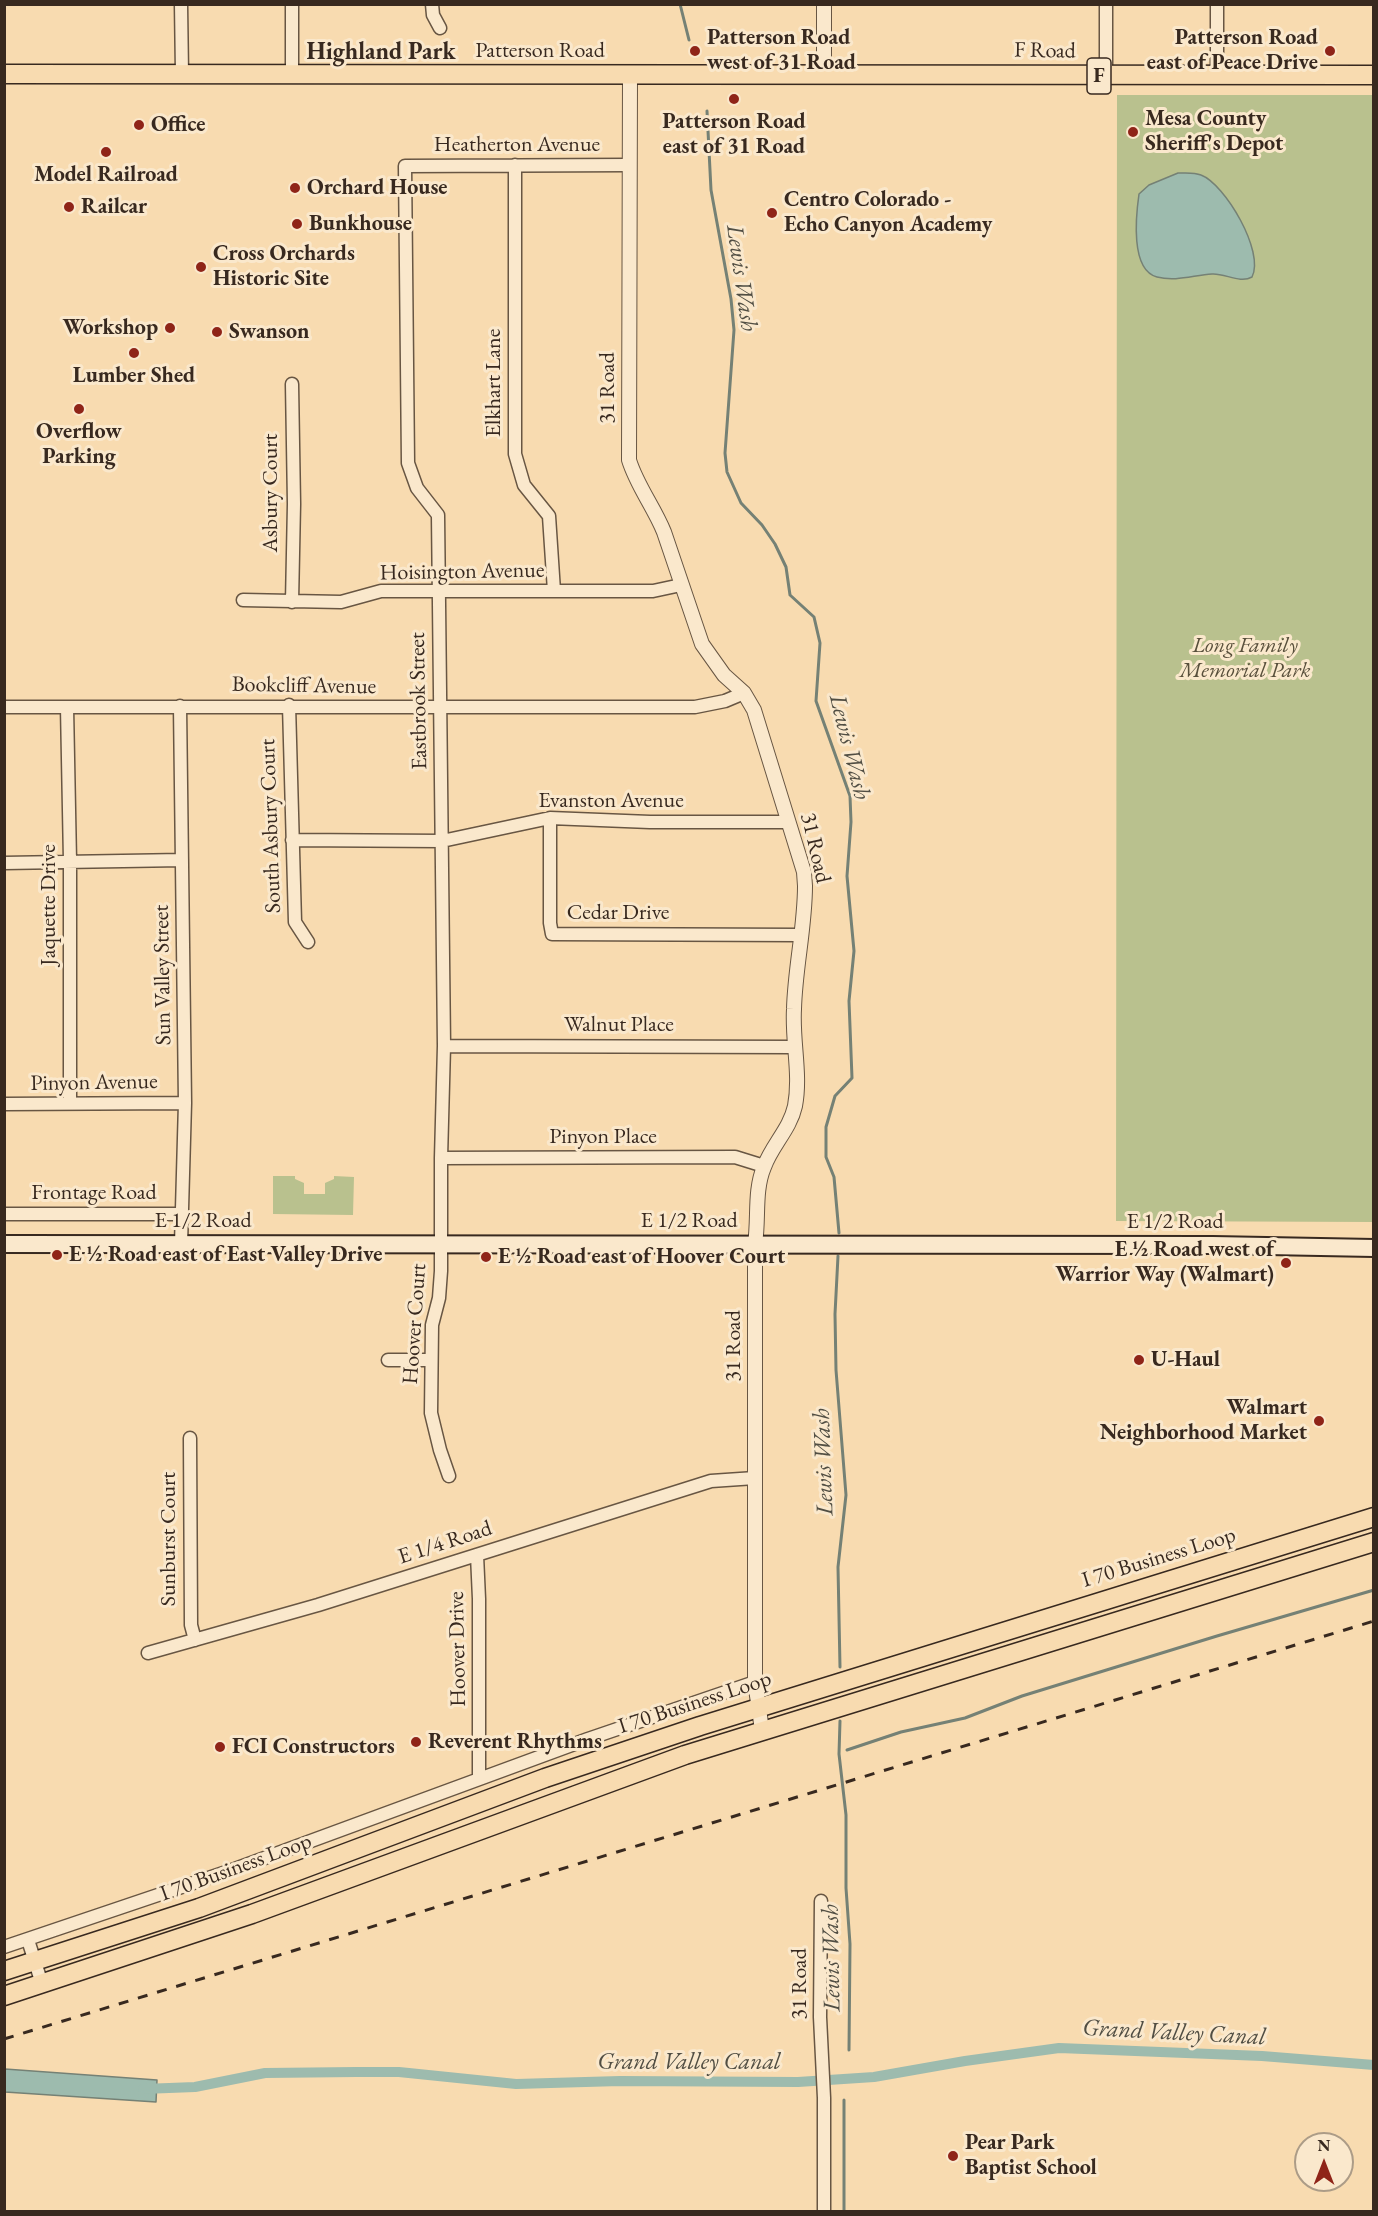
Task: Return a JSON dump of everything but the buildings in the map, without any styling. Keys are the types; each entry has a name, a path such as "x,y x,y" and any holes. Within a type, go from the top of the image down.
{"main road":[{"name":"Patterson Road","path":"4,74 824,75"},
{"name":"F Road","path":"824,75 1374,75"},
{"name":"E 1/2 Road","path":"4,1244 1213,1245 1374,1248"},
{"name":"I 70 Business Loop","path":"4,1971 199,1908 545,1778 758,1707 1374,1516"},
{"name":"I 70 Business Loop","path":"4,1996 252,1914 685,1755 1374,1542"}],"street":[{"path":"181,4 182,74"},
{"path":"292,4 292,74"},
{"path":"432,4 433,15 440,28"},
{"path":"824,4 824,75"},
{"path":"1106,4 1106,76"},
{"path":"1217,4 1217,75"},
{"name":"31 Road","path":"630,75 629,460 638,484 657,514 702,644 718,668 744,693 754,710 804,872 805,886 793,1012 795,1104 790,1121 764,1166 758,1189 758,1227 755,1244 755,1682 762,1730"},
{"name":"Elkhart Lane","path":"515,165 515,454 524,485 549,516 554,591"},
{"name":"Heatherton Avenue","path":"405,166 628,165"},
{"name":"Eastbrook Street","path":"405,166 408,463 417,488 438,515 444,1046 441,1244"},
{"name":"Asbury Court","path":"292,384 294,504 292,602"},
{"name":"Hoisington Avenue","path":"243,600 341,603 381,591 654,591 681,585"},
{"name":"Bookcliff Avenue","path":"4,707 289,705 440,708 695,707 724,701 744,693"},
{"name":"South Asbury Court","path":"289,705 295,922 308,942"},
{"name":"Sun Valley Street","path":"180,706 185,1103 182,1244"},
{"name":"Jaquette Drive","path":"67,707 70,861 70,1103"},
{"name":"Evanston Avenue","path":"292,840 442,841 550,818 650,822 788,822"},
{"name":"Cedar Drive","path":"550,818 550,923 552,934 801,935"},
{"path":"4,862 182,860"},
{"name":"Walnut Place","path":"444,1046 795,1047"},
{"name":"Pinyon Avenue","path":"4,1104 185,1103"},
{"name":"Pinyon Place","path":"441,1158 735,1157 764,1166"},
{"name":"Frontage Road","path":"4,1214 183,1214"},
{"name":"Hoover Court","path":"441,1244 439,1298 432,1324 431,1413 440,1450 450,1476"},
{"path":"388,1360 432,1360"},
{"name":"Sunburst Court","path":"190,1438 191,1625 195,1640"},
{"name":"E 1/4 Road","path":"148,1653 318,1605 711,1481 755,1478"},
{"name":"Hoover Drive","path":"477,1555 480,1778"},
{"path":"4,1947 232,1870 480,1778 755,1682"},
{"name":"31 Road","path":"821,1901 820,2018 824,2098 824,2211"},
{"path":"28,1940 42,1984"}],"green space":[{"name":"Long Family Memorial Park","path":"1117,95 1373,95 1373,1222 1116,1221"},
{"path":"273,1176 295,1176 295,1179 304,1183 304,1194 325,1194 325,1183 334,1179 334,1176 354,1177 353,1215 273,1214"}],"shaded area":[{"path":"1178,173 1201,175 1211,181 1231,205 1248,236 1253,252 1255,266 1252,277 1237,279 1212,274 1178,279 1164,278 1148,272 1142,264 1136,228 1139,194 1149,185"},
{"path":"5,2069 157,2080 156,2102 5,2092"}],"waterway":[{"name":"Lewis Wash","path":"680,4 689,40"},
{"name":"Lewis Wash","path":"707,111 711,190 731,299 734,330 725,453 727,472 741,503 762,525 775,544 786,567 790,595 814,617 820,643 816,701 850,796 851,822 847,876 854,951 849,1001 852,1078 835,1096 826,1127 826,1157 834,1177 839,1233"},
{"name":"Lewis Wash","path":"838,1256 835,1314 836,1370 846,1495 838,1567 840,1667"},
{"path":"847,1750 901,1732 965,1718 1022,1696 1374,1590"},
{"name":"Lewis Wash","path":"840,1721 839,1754 846,1815 846,1888 850,1944 849,2050"},
{"name":"Grand Valley Canal","path":"143,2089 195,2087 265,2073 356,2072 399,2072 516,2084 620,2081 798,2082 874,2077 1059,2048 1262,2056 1374,2065"},
{"name":"Lewis Wash","path":"844,2100 844,2212"}],"railway":[{"path":"4,2039 1374,1621"}],"place":[{"name":"Patterson Road west of 31 Road","path":"695,51"},
{"name":"Patterson Road east of Peace Drive","path":"1330,51"},
{"name":"Patterson Road east of 31 Road","path":"734,99"},
{"name":"Office","path":"139,125"},
{"name":"Mesa County Sheriff's Depot","path":"1133,132"},
{"name":"Model Railroad","path":"106,152"},
{"name":"Orchard House","path":"295,188"},
{"name":"Railcar","path":"69,207"},
{"name":"Centro Colorado - Echo Canyon Academy","path":"772,213"},
{"name":"Bunkhouse","path":"297,224"},
{"name":"Cross Orchards Historic Site","path":"201,267"},
{"name":"Workshop","path":"170,328"},
{"name":"Swanson","path":"217,332"},
{"name":"Lumber Shed","path":"134,353"},
{"name":"Overflow Parking","path":"79,409"},
{"name":"E ½ Road east of East Valley Drive","path":"57,1255"},
{"name":"E ½ Road east of Hoover Court","path":"486,1257"},
{"name":"E ½ Road west of Warrior Way (Walmart)","path":"1286,1263"},
{"name":"U-Haul","path":"1139,1360"},
{"name":"Walmart Neighborhood Market","path":"1319,1421"},
{"name":"Reverent Rhythms","path":"416,1742"},
{"name":"FCI Constructors","path":"220,1747"},
{"name":"Pear Park Baptist School","path":"953,2156"}],"district":[{"name":"Highland Park","path":"381,52"}]}
